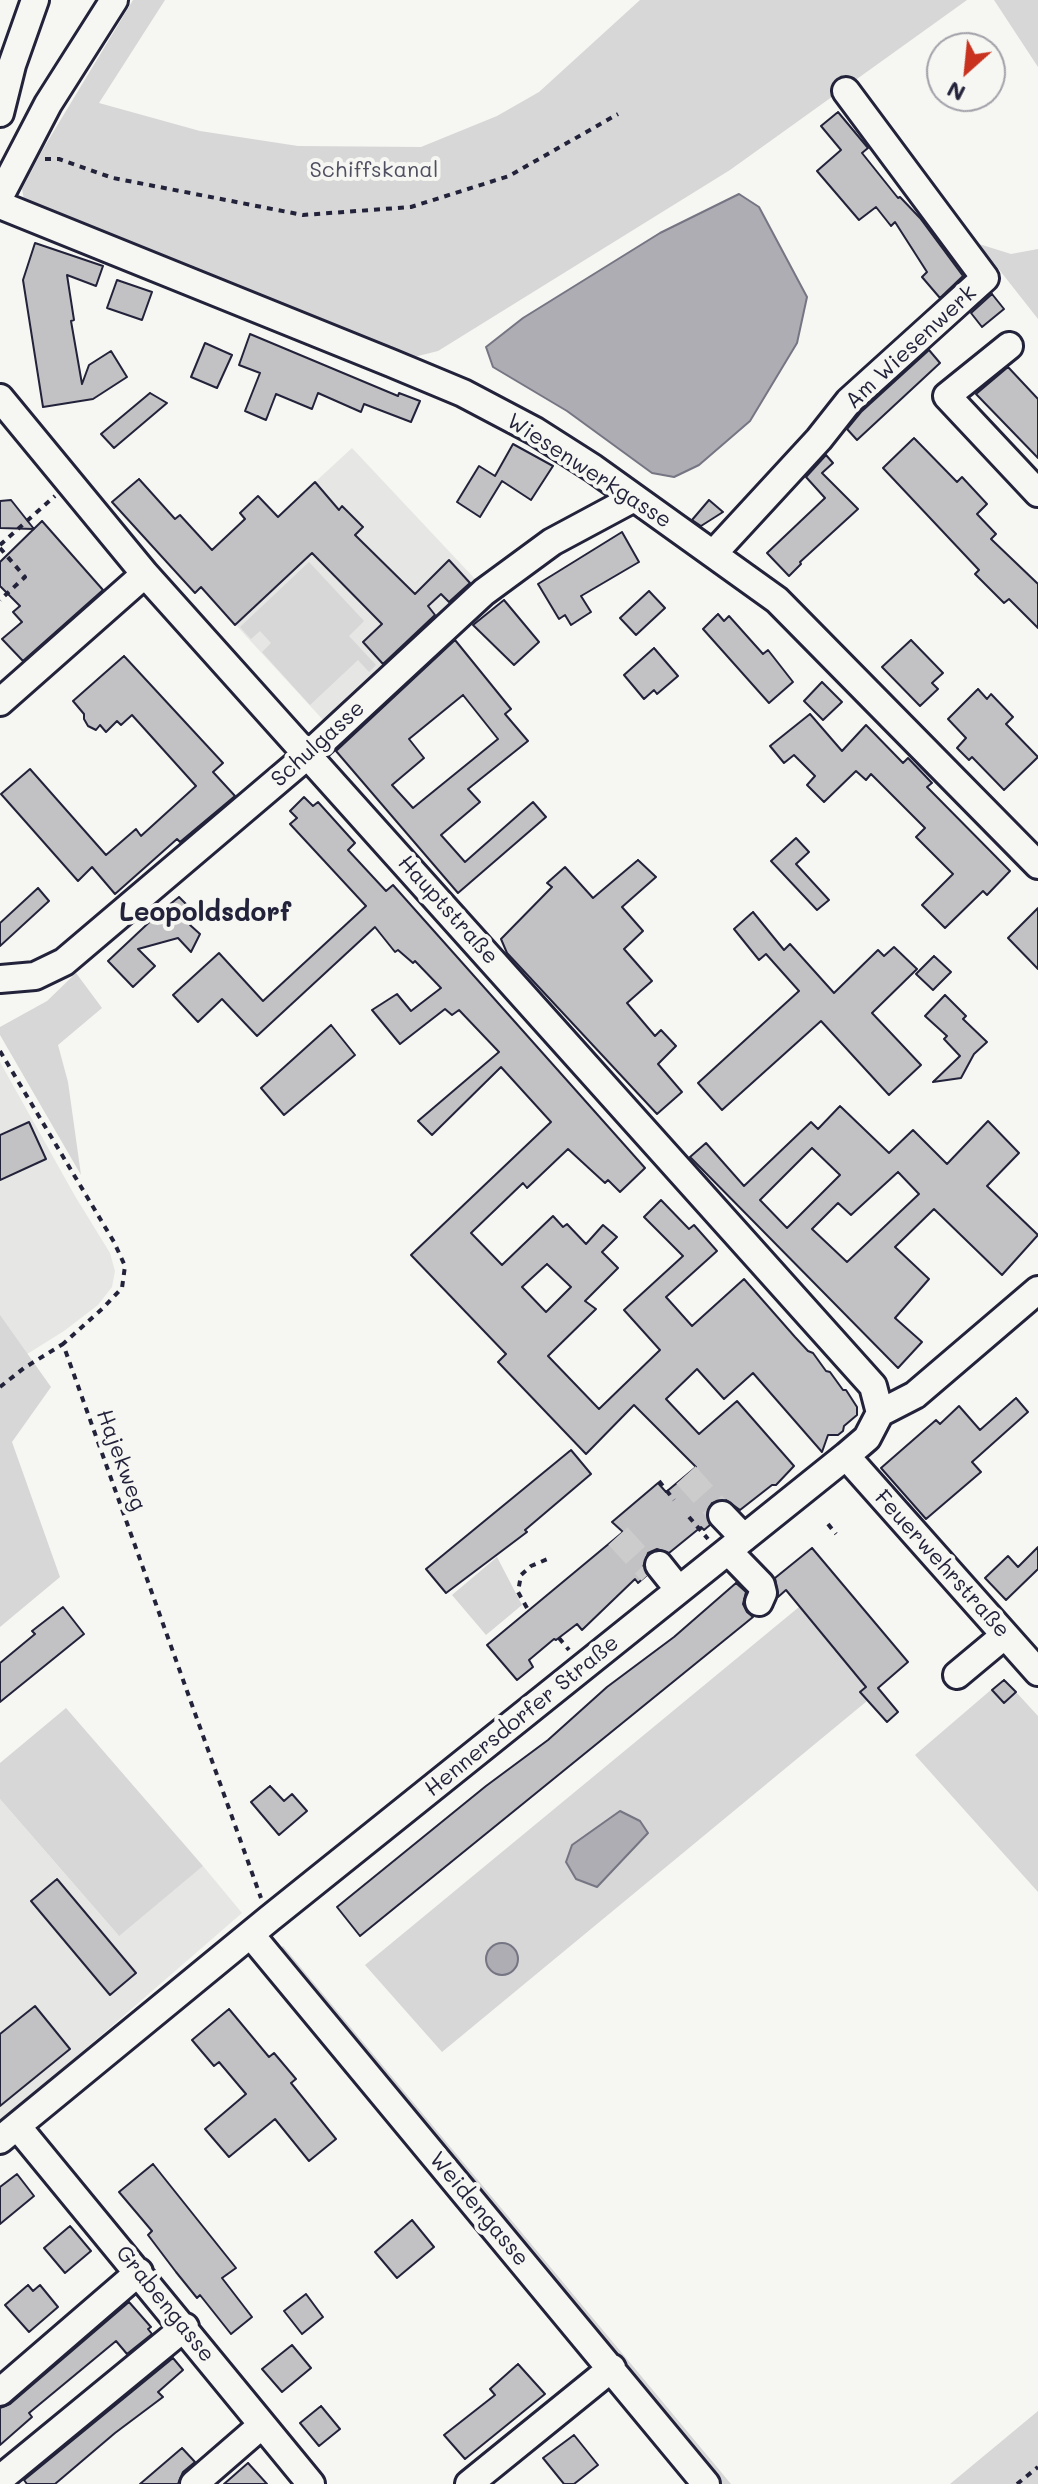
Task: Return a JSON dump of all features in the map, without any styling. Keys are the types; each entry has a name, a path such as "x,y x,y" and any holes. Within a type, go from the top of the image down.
{"street":[{"path":"0,113 12,65 35,0"},
{"path":"0,196 48,104 114,0"},
{"name":"Am Wiesenwerk","path":"713,554 819,439 849,401 985,278 846,91"},
{"name":"Wiesenwerkgasse","path":"0,205 463,393 535,431 777,600 1038,865"},
{"path":"1009,346 947,396 1038,493"},
{"name":"Hauptstraße","path":"3,404 145,574 873,1386 880,1413"},
{"name":"Schulgasse","path":"0,979 35,976 64,962 309,754 484,592 552,542 634,498"},
{"path":"1,700 145,574"},
{"name":"Hennersdorfer Straße","path":"8,2133 675,1593 727,1543 846,1456 867,1438 880,1413 915,1395 1038,1290"},
{"name":"Feuerwehrstraße","path":"846,1456 1038,1672"},
{"path":"722,1515 727,1543 761,1585 763,1593 759,1602"},
{"path":"655,1568 675,1593"},
{"path":"957,1675 1005,1635"},
{"name":"Weidengasse","path":"260,1927 706,2484"},
{"name":"Grabengasse","path":"8,2133 139,2272 311,2484"},
{"path":"0,2392 139,2272"},
{"path":"0,2479 185,2327"},
{"path":"469,2484 612,2368"},
{"path":"194,2484 262,2425"}],"path":[{"path":"35,158 59,159 113,178 303,215 411,207 509,176 618,114"},
{"path":"0,600 25,577 0,547 68,483"},
{"path":"0,1051 114,1242 125,1266 122,1288 103,1308 63,1344 0,1387"},
{"name":"Hajekweg","path":"63,1344 260,1927"},
{"path":"659,1481 674,1500"},
{"path":"689,1517 727,1543"},
{"path":"828,1524 836,1534"},
{"path":"527,1608 518,1592 521,1575 531,1566 550,1558"},
{"path":"559,1638 569,1650"},
{"path":"1017,2484 1038,2467"}],"shaded area":[{"path":"739,194 759,207 807,297 797,343 750,421 699,465 674,477 652,473 567,411 493,367 486,347 523,318 660,233"},
{"path":"352,448 476,580 324,721 201,587"},
{"path":"0,1062 110,1253 115,1271 112,1287 98,1305 64,1331 0,1371"},
{"path":"0,1799 118,1935 203,1866 242,1913 0,2123"},
{"path":"620,1811 640,1821 648,1833 597,1887 576,1879 566,1862 572,1845"},
{"path":"502,1943 513,1948 518,1959 513,1970 502,1975 491,1970 486,1959 491,1948"}],"green space":[{"name":"Schiffskanal","path":"133,0 165,0 99,103 200,131 298,146 421,147 497,116 539,92 640,0 967,0 730,170 438,351 410,358 396,356 24,200 22,189 43,149"},
{"path":"994,0 1038,0 1038,67"},
{"path":"979,244 1011,254 1038,249 1038,319"},
{"path":"309,562 364,621 349,636 376,665 369,672 358,660 310,705 262,652 271,643 260,631 251,639 240,627"},
{"path":"76,973 102,1008 58,1045 68,1082 81,1175 0,1035 0,1027 47,1001"},
{"path":"0,1315 51,1387 12,1442 60,1577 0,1627"},
{"path":"497,1557 522,1605 486,1635 452,1595"},
{"path":"799,1607 866,1687 860,1692 867,1701 442,2052 365,1965"},
{"path":"992,1689 1004,1703 1016,1692 1038,1716 1038,1892 915,1755"},
{"path":"66,1708 203,1866 119,1936 0,1799 0,1763"},
{"path":"283,1946 731,2484 716,2484 276,1953"},
{"path":"1038,2411 1038,2484 950,2484"}],"building":[{"path":"838,112 868,148 862,153 898,198 920,218 963,276 940,298 922,277 927,272 895,222 891,226 876,207 859,220 817,171 841,150 821,126"},
{"path":"35,243 103,266 96,286 67,275 82,384 89,365 111,351 127,377 93,399 43,407 23,280"},
{"path":"117,280 152,292 142,320 107,308"},
{"path":"992,294 1004,309 982,327 971,313"},
{"path":"250,334 398,396 399,393 420,401 411,422 364,404 361,412 318,393 312,409 276,394 266,420 245,411 260,373 239,365"},
{"path":"205,343 232,355 217,388 191,377"},
{"path":"929,350 940,363 857,440 847,429 861,412"},
{"path":"1008,367 1038,399 1038,458 976,394"},
{"path":"150,393 167,403 114,448 101,434"},
{"path":"914,438 957,482 962,477 987,504 977,514 996,534 991,539 1038,584 1038,628 1009,599 1004,603 975,574 979,570 883,468"},
{"path":"513,444 553,466 531,500 502,481 480,517 457,502 479,466 495,476"},
{"path":"826,455 833,463 822,473 858,509 789,576 767,553 825,498 806,477"},
{"path":"139,479 175,519 180,515 212,550 245,519 240,513 258,496 278,517 315,482 339,510 342,506 363,527 355,535 415,594 449,560 470,583 449,602 441,594 428,606 435,615 383,664 363,642 382,624 312,553 235,625 201,587 195,593 112,502"},
{"path":"11,500 34,529 0,528 0,501"},
{"path":"709,500 723,512 701,526 692,520"},
{"path":"42,521 103,590 23,661 2,639 22,622 13,612 20,606 0,586 0,562"},
{"path":"622,532 639,562 581,596 591,612 571,625 565,615 559,619 538,584"},
{"path":"649,591 665,608 636,635 620,618"},
{"path":"504,600 539,642 514,665 473,625"},
{"path":"718,614 724,621 729,616 763,654 768,650 793,682 769,703 703,629"},
{"path":"455,640 511,709 505,714 528,741 468,789 480,802 441,835 465,862 533,802 546,817 458,893 336,751","holes":["463,695 498,739 413,808 392,785 424,758 409,739"]},
{"path":"911,640 943,673 932,683 938,689 920,706 882,667"},
{"path":"654,648 678,676 657,694 654,690 644,699 624,675"},
{"path":"124,656 223,763 213,772 235,796 180,842 177,839 115,894 92,867 78,881 1,794 30,769 106,855 136,829 141,836 196,786 132,715 121,725 117,721 106,732 100,725 96,730 88,726 84,714 73,701"},
{"path":"822,682 842,702 823,720 804,701"},
{"path":"978,689 987,699 991,694 1013,717 1006,724 1038,757 1004,790 972,757 969,760 957,748 966,738 948,719"},
{"path":"810,714 842,751 866,725 903,763 908,758 932,783 927,787 1010,871 987,895 983,891 945,928 922,905 953,874 916,837 925,828 871,774 866,780 856,771 824,802 807,785 815,776 794,755 784,763 770,746"},
{"path":"304,797 313,806 318,802 355,843 348,850 386,891 393,885 645,1168 620,1192 608,1180 605,1183 568,1149 527,1188 523,1183 471,1233 502,1265 553,1216 563,1227 567,1224 586,1244 603,1225 617,1237 602,1252 618,1268 585,1301 596,1309 548,1356 599,1409 660,1350 624,1310 683,1256 644,1217 661,1200 689,1229 694,1225 717,1251 666,1297 692,1326 744,1279 846,1390 857,1407 857,1415 844,1426 843,1431 838,1435 828,1435 822,1452 753,1373 724,1399 697,1369 666,1399 699,1434 737,1401 794,1466 776,1485 740,1510 726,1500 712,1503 707,1511 710,1525 704,1530 701,1527 669,1553 657,1549 648,1553 643,1567 647,1575 638,1583 635,1579 582,1630 577,1624 554,1639 529,1660 533,1667 517,1680 487,1645 623,1532 612,1522 658,1483 666,1492 696,1467 634,1405 586,1454 498,1362 506,1354 411,1255 551,1122 501,1067 432,1135 418,1121 499,1052 459,1010 452,1015 445,1009 400,1044 372,1010 397,994 411,1011 441,988 415,961 413,963 398,950 395,952 375,927 257,1036 222,999 198,1022 173,995 219,953 263,1001 366,906 290,824 297,818 290,811","holes":["547,1264 571,1287 546,1312 522,1287"]},
{"path":"796,838 809,852 796,864 829,900 817,910 771,861"},
{"path":"638,860 656,877 622,907 643,931 624,949 652,981 627,1003 655,1036 661,1030 676,1046 658,1064 682,1092 657,1114 507,953 501,939 552,887 547,883 565,867 593,898"},
{"path":"38,888 49,901 0,946 0,923"},
{"path":"179,897 196,914 190,925 200,934 191,952 178,938 138,949 155,966 133,987 108,961 158,914 158,909 164,909"},
{"path":"1038,908 1038,969 1008,938"},
{"path":"753,912 784,950 790,944 834,993 878,950 884,956 894,947 917,969 872,1013 921,1065 889,1095 821,1021 722,1110 698,1083 799,991 766,954 759,960 734,929"},
{"path":"934,956 951,972 933,990 916,974"},
{"path":"945,995 966,1016 963,1019 987,1042 974,1054 961,1078 933,1082 960,1056 944,1039 947,1036 925,1016"},
{"path":"331,1025 355,1055 284,1115 261,1088"},
{"path":"840,1106 889,1153 913,1130 947,1164 988,1121 1019,1153 987,1186 1038,1235 1002,1275 934,1209 895,1247 929,1279 895,1318 922,1342 898,1368 690,1157 706,1143 744,1186 811,1122 818,1129","holes":["812,1148 840,1175 787,1228 760,1200","898,1172 919,1194 847,1262 812,1229 838,1203 851,1215"]},
{"path":"29,1122 46,1159 0,1180 0,1135"},
{"path":"1016,1398 1028,1412 972,1462 981,1472 926,1519 881,1468 936,1420 940,1424 959,1406 980,1430"},
{"path":"571,1450 591,1474 525,1530 527,1532 446,1593 426,1569"},
{"path":"1038,1547 1038,1569 1006,1600 985,1578 1008,1556 1018,1567"},
{"path":"812,1548 908,1662 878,1688 898,1712 887,1722 860,1692 866,1687 786,1590 778,1597 775,1578"},
{"path":"736,1583 746,1592 743,1604 753,1617 360,1936 337,1907 486,1786 548,1740 607,1687 674,1637"},
{"path":"63,1607 84,1634 0,1702 0,1663 35,1634 32,1631"},
{"path":"1004,1680 1016,1692 1004,1703 992,1690"},
{"path":"270,1786 284,1801 292,1794 307,1811 279,1835 251,1802"},
{"path":"57,1879 136,1973 110,1995 31,1901"},
{"path":"35,2006 70,2049 0,2106 0,2034"},
{"path":"229,2009 269,2057 274,2053 296,2079 291,2083 336,2139 309,2161 275,2119 229,2157 205,2129 246,2094 219,2062 214,2066 192,2040"},
{"path":"153,2164 236,2268 222,2278 252,2317 231,2334 200,2295 197,2298 176,2272 148,2235 152,2231 119,2192"},
{"path":"17,2174 34,2196 0,2224 0,2187"},
{"path":"412,2220 434,2247 397,2278 375,2252"},
{"path":"70,2226 91,2251 65,2273 44,2248"},
{"path":"28,2285 33,2291 40,2285 58,2307 29,2332 5,2305"},
{"path":"306,2294 323,2317 302,2334 284,2311"},
{"path":"129,2302 151,2327 148,2329 152,2334 127,2354 116,2341 29,2413 32,2417 0,2445 0,2408 10,2404"},
{"path":"292,2345 311,2368 282,2392 262,2369"},
{"path":"173,2358 183,2370 158,2392 163,2397 55,2484 27,2484 24,2480"},
{"path":"518,2364 545,2394 465,2459 444,2435 495,2395 490,2389"},
{"path":"321,2406 340,2429 319,2446 300,2423"},
{"path":"574,2435 598,2465 574,2484 564,2484 543,2458"},
{"path":"182,2448 195,2462 183,2472 178,2484 140,2484"},
{"path":"248,2463 267,2484 224,2484"}],"tunnel":[{"path":"686,1475 722,1515"},
{"path":"618,1536 651,1572"}],"district":[{"name":"Leopoldsdorf","path":"205,913"}]}
